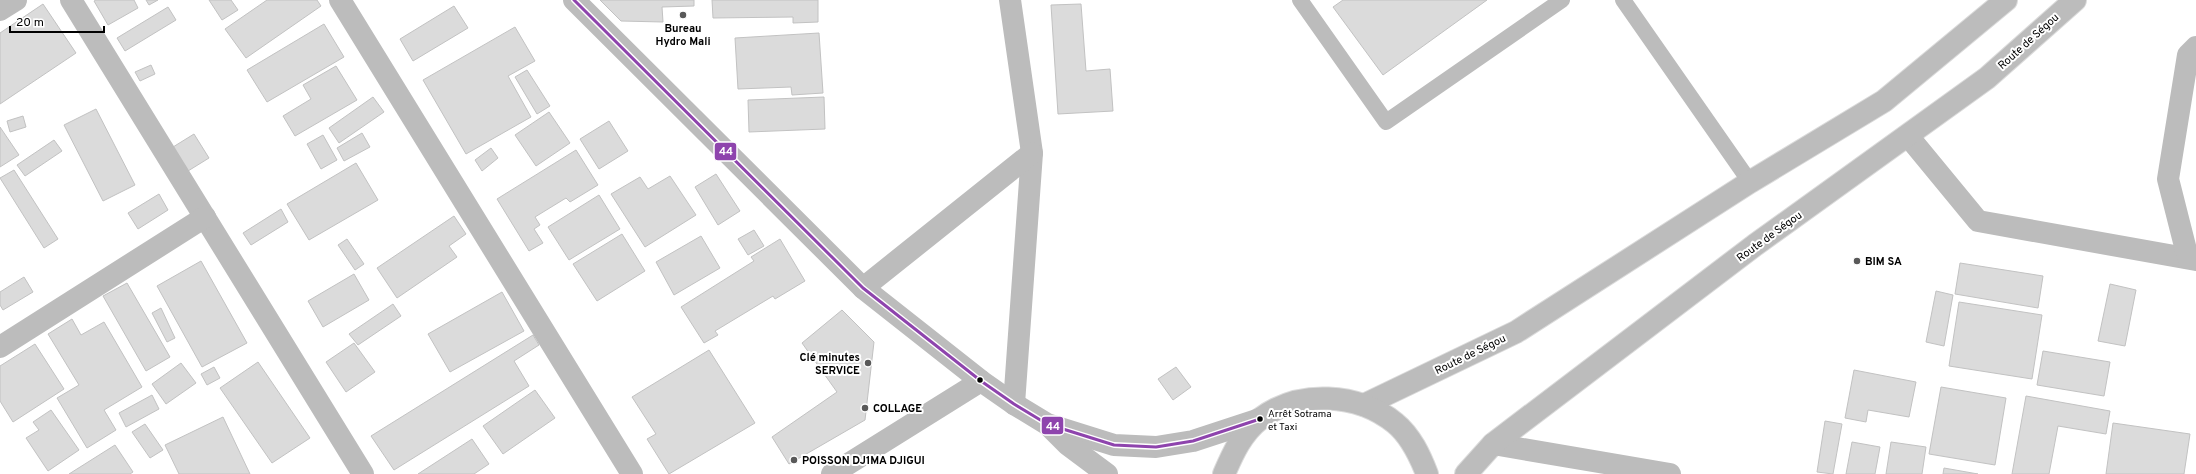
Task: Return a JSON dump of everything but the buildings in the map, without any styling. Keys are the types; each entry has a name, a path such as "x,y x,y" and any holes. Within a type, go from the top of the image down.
{"main road":[{"path":"0,10 16,0"},
{"path":"71,0 205,217 356,471"},
{"path":"340,0 632,474"},
{"path":"574,0 863,288 981,382 1047,424 1068,444 1107,474"},
{"path":"1010,0 1032,154 1014,404"},
{"name":"Route de Ségou","path":"1364,404 1516,332 1750,182 1884,101 2006,0"},
{"name":"Route de Ségou","path":"1466,474 1493,444 1755,245 1987,78 2075,0"},
{"path":"1908,136 1978,221 2192,259 2168,179 2188,55 2196,47"},
{"path":"863,288 1032,154"},
{"path":"0,347 205,217"},
{"path":"832,474 981,382"},
{"path":"1047,424 1114,445 1156,447 1193,441 1260,419 1292,402 1329,397 1364,404 1396,423 1419,452 1427,474"},
{"path":"1224,474 1236,445 1260,419"},
{"path":"1493,444 1670,474"}],"lane":[{"path":"1300,0 1386,122 1562,0"},
{"path":"1623,0 1750,182"}],"transit line":[{"name":"44","path":"574,0 863,288 981,381 1014,404 1047,424 1114,445 1156,447 1193,441 1260,419"}],"place":[{"name":"Bureau Hydro Mali","path":"683,15"},
{"name":"BIM SA","path":"1857,261"},
{"name":"Clé minutes SERVICE","path":"868,363"},
{"name":"COLLAGE","path":"865,408"},
{"name":"Arrêt Sotrama et Taxi","path":"1260,419"},
{"name":"POISSON DJ1MA DJIGUI","path":"794,460"}]}
